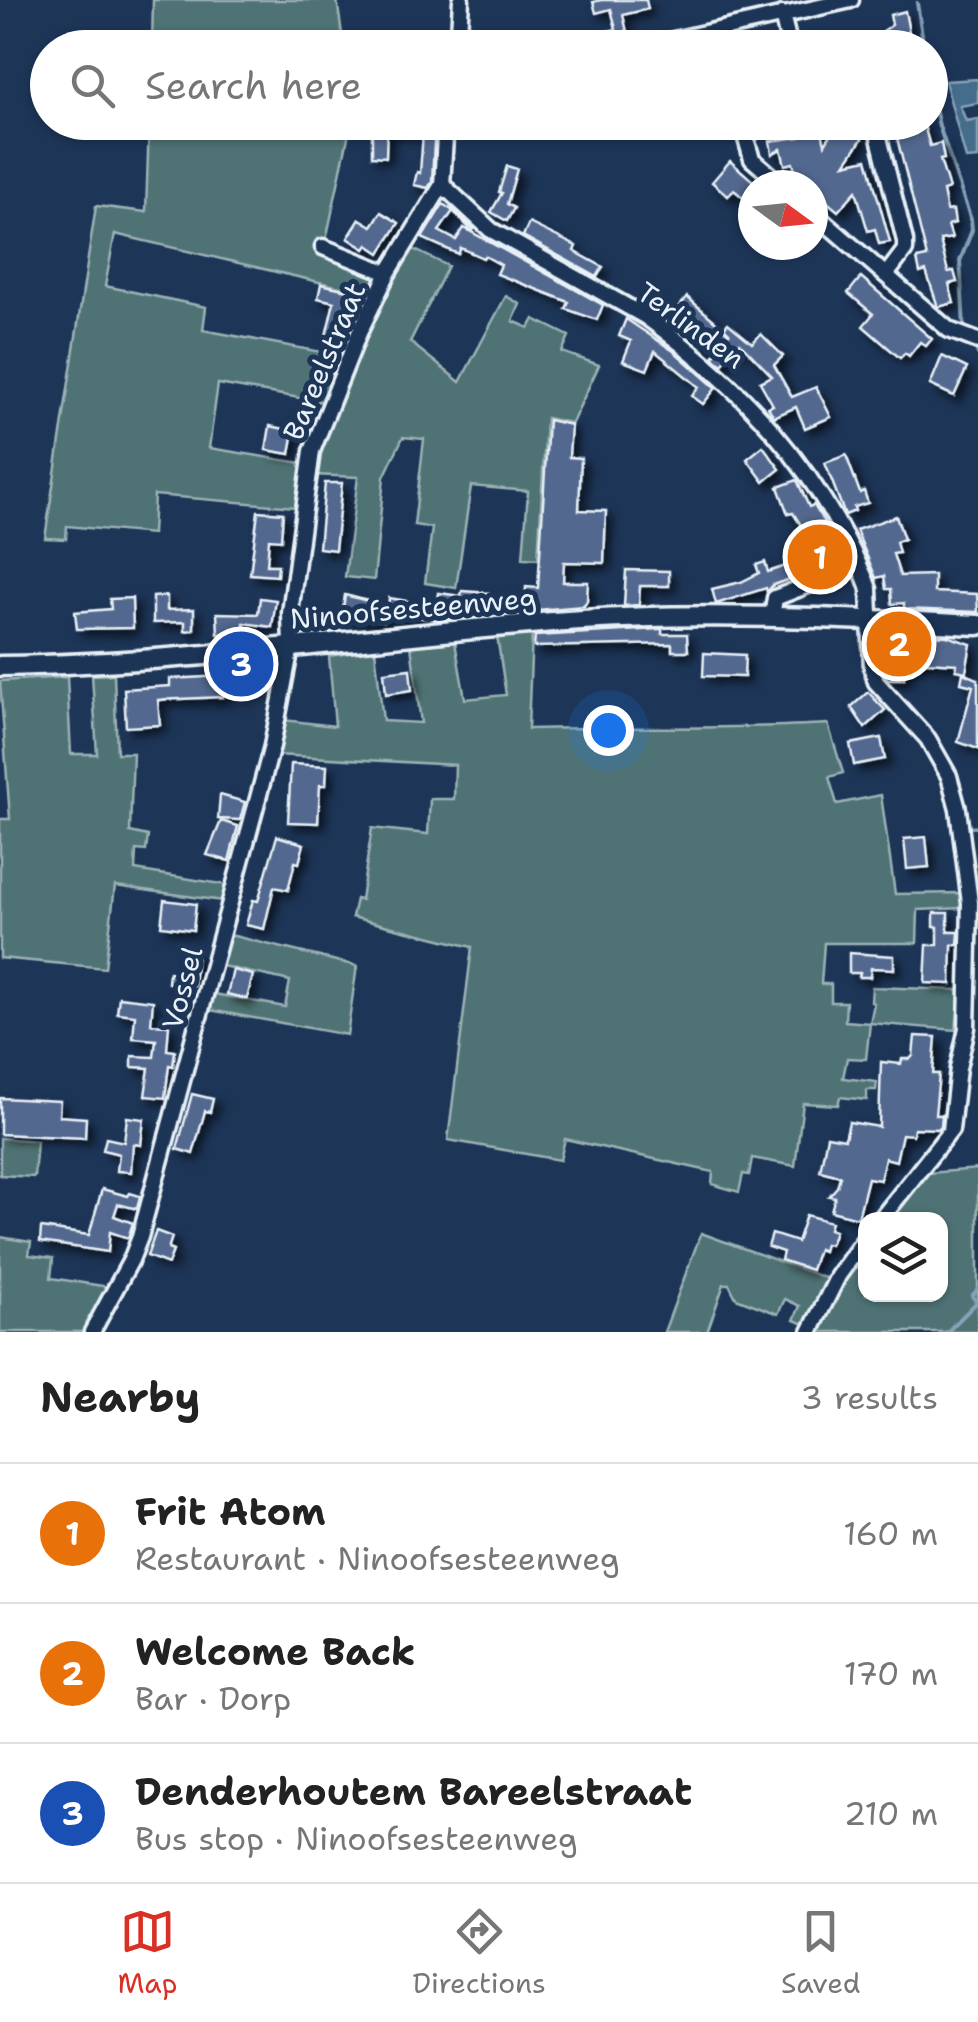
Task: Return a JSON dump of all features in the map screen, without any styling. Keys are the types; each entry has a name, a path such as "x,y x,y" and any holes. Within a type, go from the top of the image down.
{"street":[{"path":"459,30 461,0"},
{"path":"714,30 851,0"},
{"path":"782,14 786,30"},
{"path":"442,185 445,140"},
{"path":"746,140 752,159 765,170"},
{"path":"880,140 905,241 905,250 886,276"},
{"name":"Bareelstraat","path":"291,648 290,612 312,451 359,333 388,273 442,185"},
{"name":"Terlinden","path":"442,185 491,230 646,317 736,388 767,421 808,477 859,565 869,589 876,682 928,740 948,776 958,810 970,903 973,1028 958,1068 948,1137 887,1212"},
{"path":"828,225 950,330 978,341"},
{"name":"Bareelstraat","path":"323,247 388,273"},
{"path":"772,617 775,598 859,565"},
{"name":"Ninoofsesteenweg","path":"0,666 291,648 556,622 772,617 978,625"},
{"name":"Vossel","path":"92,1332 140,1237 237,884 272,746 291,648"},
{"path":"810,1332 838,1276 858,1249"}],"green space":[{"path":"153,0 337,0 341,30 152,30"},
{"path":"148,140 347,140 324,250 381,274 370,294 115,234 105,286 206,307 203,330 343,356 323,402 218,384 209,448 302,463 295,507 154,495 152,534 67,526 66,539 45,538 96,206 146,212"},
{"path":"409,247 448,266 410,342 460,382 506,296 520,304 513,321 529,328 534,319 569,336 562,352 599,365 572,423 546,418 538,559 523,558 528,491 471,486 456,588 425,583 432,528 414,525 424,439 403,437 384,477 374,580 345,577 358,477 313,475 367,330"},
{"path":"532,634 528,729 828,724 843,773 829,777 837,804 881,795 895,894 962,893 963,908 918,910 917,943 824,943 821,984 831,984 831,1002 846,1002 845,1021 870,1023 866,1059 847,1058 843,1078 877,1082 876,1090 867,1090 867,1100 840,1097 838,1105 803,1103 795,1166 752,1158 749,1175 743,1174 739,1192 712,1184 713,1172 565,1139 560,1160 448,1140 472,947 352,917 356,899 361,900 372,828 428,834 430,799 454,799 455,765 276,755 284,720 335,726 329,656 375,649 383,721 421,723 411,646 455,642 465,699 506,695 497,636"},
{"path":"114,674 117,753 133,753 130,832 148,836 146,851 136,850 135,870 227,885 223,901 115,886 105,968 0,958 0,819 10,819 0,681 67,677 71,754 97,754 92,675"},
{"path":"230,935 357,966 347,1035 210,1010 214,994 285,1007 290,981 222,966"},
{"path":"872,987 960,990 956,1030 870,1023"},
{"path":"0,1138 37,1141 34,1177 0,1175"},
{"path":"978,1169 978,1332 817,1332 858,1258 858,1302 948,1302 948,1212 895,1212 927,1173"},
{"path":"701,1233 828,1279 805,1324 794,1320 800,1306 785,1299 778,1314 736,1298 729,1284 724,1284 707,1332 664,1332"},
{"path":"0,1237 31,1242 29,1255 53,1258 51,1278 109,1287 85,1332 0,1332"}],"water":[{"path":"978,79 978,103 960,106 966,121 978,119 978,158 966,159 948,81"}],"building":[{"path":"646,0 648,9 623,15 627,30 612,30 616,29 611,9 596,13 593,2"},
{"path":"905,11 909,30 884,30 892,25 890,15"},
{"path":"372,140 387,140 386,157 372,156"},
{"path":"422,140 434,140 432,182 428,188 414,185 417,172 420,173"},
{"path":"824,140 825,144 828,140 861,140 845,164 867,159 890,242 879,244 875,229 868,231 856,191 838,211 828,203 828,170 795,170 793,163 785,165 781,149 772,154 770,141"},
{"path":"898,140 928,140 930,146 941,143 944,159 940,160 949,189 943,191 947,211 953,210 955,223 948,225 952,238 940,240 948,272 954,271 957,282 949,284 954,303 938,307 926,271 920,273 917,259 927,257"},
{"path":"730,161 740,170 738,193 734,190 728,196 712,182"},
{"path":"507,166 517,169 507,204 514,208 507,221 491,212 502,193 499,192"},
{"path":"443,204 453,211 439,231 456,240 464,228 603,305 597,320 566,309 569,302 497,274 501,265 485,256 461,248 458,254 422,238"},
{"path":"451,207 474,229 472,231"},
{"path":"381,212 399,223 380,253 348,238 360,219 372,226"},
{"path":"529,223 576,246 574,251 603,267 597,277 523,236"},
{"path":"861,277 932,339 926,346 920,342 909,356 905,353 900,358 863,326 873,314 848,293"},
{"path":"321,284 352,291 343,344 325,340 334,302 318,298"},
{"path":"687,297 730,334 724,328 728,323 752,343 761,334 783,356 774,365 792,397 816,387 831,417 805,428 796,407 774,417 768,407 773,405 760,382 772,376 740,343 722,364 713,357 717,351 687,327 683,332 668,321"},
{"path":"626,319 675,352 716,388 703,404 692,396 699,387 655,351 647,370 623,361 631,341 619,336"},
{"path":"942,356 967,368 954,396 930,385"},
{"path":"548,420 571,425 569,457 581,458 579,510 606,511 604,563 564,562 563,582 588,582 587,601 584,606 537,610 537,606 525,605 526,587 538,588"},
{"path":"270,426 294,431 290,454 266,450"},
{"path":"763,446 780,469 764,482 747,459"},
{"path":"846,455 860,493 864,491 868,503 845,515 825,463"},
{"path":"797,480 809,507 814,505 824,522 804,530 793,513 788,514 778,487"},
{"path":"325,483 342,483 335,550 319,548"},
{"path":"258,511 283,513 281,540 269,539 267,565 278,565 277,576 250,574"},
{"path":"896,516 904,539 896,542 899,553 893,554 900,576 934,575 934,592 977,594 978,612 904,609 904,603 892,604 891,589 886,589 884,576 876,578 856,530"},
{"path":"833,537 844,559 773,585 767,592 766,588 716,604 712,589 759,573 756,565 765,562 768,572 789,565 787,558 794,556 792,548 804,543 806,548"},
{"path":"626,570 669,571 669,586 640,586 639,605 624,606"},
{"path":"462,591 489,593 488,612 452,609 451,619 441,620 387,614 389,598 437,606 439,593 461,596"},
{"path":"345,595 387,606 384,621 342,615"},
{"path":"167,596 167,610 194,609 194,630 185,631 185,622 153,623 153,597"},
{"path":"132,598 133,628 77,629 75,612 111,609 110,599"},
{"path":"260,598 276,600 272,627 244,623 244,633 218,634 217,613 258,614"},
{"path":"662,629 662,634 687,634 688,651 672,651 672,644 534,647 535,636"},
{"path":"889,633 947,636 971,644 966,672 956,670 957,664 911,661 911,667 904,667 904,679 887,679 882,647 889,647"},
{"path":"704,653 745,655 744,677 703,676"},
{"path":"410,669 412,690 386,694 384,672"},
{"path":"963,673 978,679 978,749 958,742 973,686 961,683"},
{"path":"223,676 223,697 158,700 160,725 126,727 124,689 170,686 170,679"},
{"path":"868,692 885,710 865,728 851,707"},
{"path":"881,738 885,759 854,765 850,744"},
{"path":"291,764 327,766 326,785 320,785 318,823 288,822"},
{"path":"220,795 245,802 240,820 218,819"},
{"path":"221,821 238,826 229,861 207,855"},
{"path":"277,836 304,844 299,863 295,862 288,890 274,887 264,929 246,925 253,900 258,901"},
{"path":"926,837 929,867 907,869 904,839"},
{"path":"164,900 196,904 193,930 161,926"},
{"path":"934,913 948,913 948,932 959,932 958,945 952,945 951,984 925,983 927,945 938,945"},
{"path":"180,953 197,954 194,986 168,983 169,972 179,973"},
{"path":"849,953 894,956 894,969 871,968 870,977 859,977 860,973 849,973"},
{"path":"233,970 253,975 247,999 227,994"},
{"path":"119,997 153,1001 151,1024 169,1025 167,1050 175,1051 165,1098 145,1096 149,1068 132,1067 132,1056 154,1057 156,1040 133,1038 135,1015 117,1013"},
{"path":"915,1036 936,1037 933,1074 939,1074 935,1115 942,1115 941,1126 914,1128 913,1135 902,1134 896,1161 885,1158 880,1180 868,1178 858,1218 831,1211 835,1197 829,1196 840,1176 820,1171 827,1136 845,1139 849,1122 879,1127 881,1062 901,1064 902,1059 913,1056"},
{"path":"192,1094 213,1099 210,1112 205,1111 193,1154 177,1149"},
{"path":"0,1098 60,1101 59,1116 86,1118 85,1138 0,1134"},
{"path":"127,1117 144,1119 141,1145 133,1144 131,1172 117,1171 119,1154 103,1150 106,1138 124,1142"},
{"path":"102,1189 140,1196 137,1209 118,1204 114,1216 133,1223 128,1238 110,1232 108,1252 40,1242 41,1228 89,1235"},
{"path":"806,1215 831,1222 829,1229 835,1231 830,1245 825,1244 823,1251 818,1249 811,1270 781,1260 783,1252 768,1247 772,1234 797,1242"},
{"path":"156,1231 172,1237 168,1249 173,1251 168,1264 147,1256"}],"waterway":[{"path":"917,3 921,30"},
{"path":"944,140 971,220 972,230 960,261 964,327"},
{"path":"976,348 978,354"},
{"path":"972,827 978,827"},
{"path":"947,1332 977,1302 972,1296 978,1289"}],"place":[{"name":"Frit Atom","path":"820,557"},
{"name":"Welcome Back","path":"899,644"},
{"name":"Denderhoutem Bareelstraat","path":"241,664"}]}
